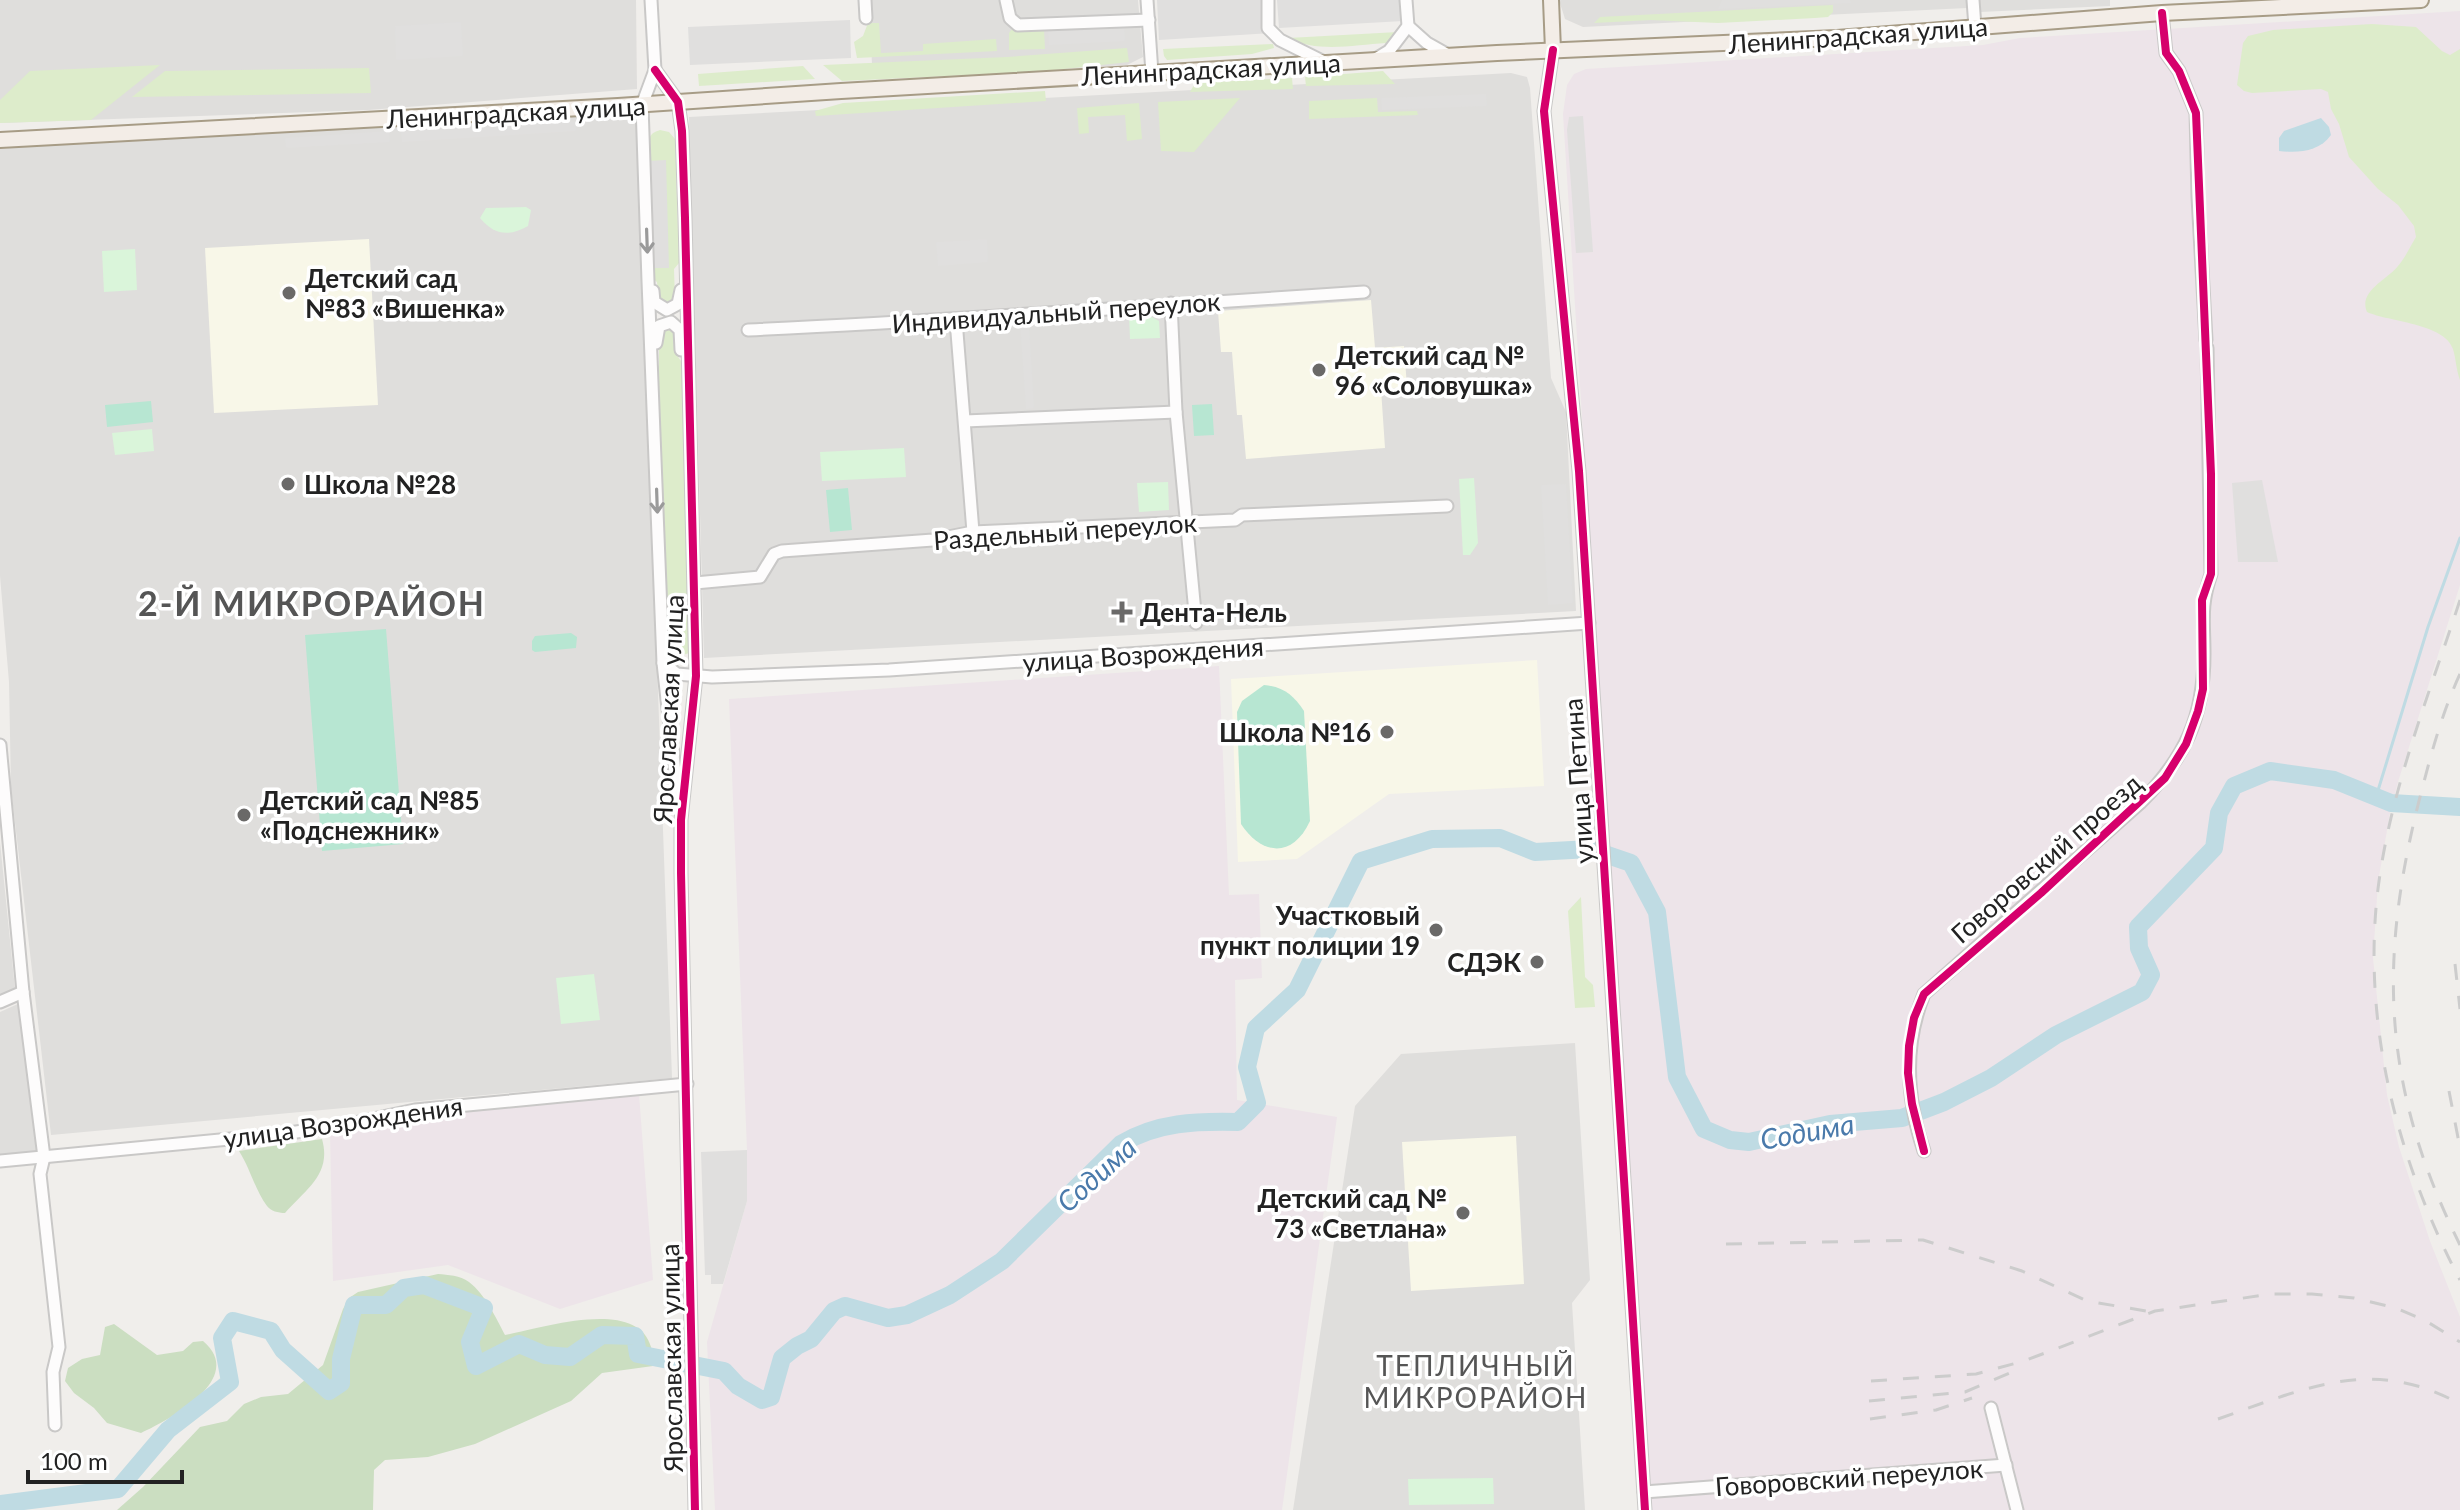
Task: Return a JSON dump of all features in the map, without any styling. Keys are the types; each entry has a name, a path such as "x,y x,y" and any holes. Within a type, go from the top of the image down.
{"main road":[{"name":"улица Петина","path":"1551,0 1553,50"},
{"name":"Ленинградская улица","path":"0,140 1553,50 1823,39 2162,13 2421,0"}],"street":[{"path":"642,105 655,70 651,0"},
{"path":"865,0 866,18"},
{"path":"1147,0 1152,73"},
{"path":"1373,60 1389,51 1408,26 1406,0"},
{"path":"1973,0 1975,27"},
{"path":"1267,2 1268,28 1280,40 1326,63"},
{"path":"1006,3 1014,23 1028,26 1149,20"},
{"name":"Говоровский проезд","path":"1924,1151 1912,1104 1909,1046 1914,1018 1924,994 2165,778 2194,728 2203,689 2202,600 2211,574 2206,344 2196,113 2179,71 2166,53 2162,13"},
{"path":"1408,26 1427,43 1450,56"},
{"name":"улица Петина","path":"1553,50 1544,111 1574,410 1645,1510"},
{"path":"655,70 678,102"},
{"name":"Ярославская улица","path":"678,102 682,131 687,269 696,676 681,820"},
{"name":"Ярославская улица","path":"642,105 663,663 681,820 690,1390 695,1510"},
{"name":"Ярославская улица","path":"648,281 653,285 654,302 662,309 671,309 680,302 680,273 687,269"},
{"name":"Индивидуальный переулок","path":"748,330 956,320 1364,292"},
{"path":"1171,303 1176,412 1196,623"},
{"path":"956,320 973,532"},
{"name":"Ярославская улица","path":"652,366 656,362 657,330 666,322 676,324 680,330 681,353 689,359"},
{"path":"965,421 1176,412"},
{"name":"Раздельный переулок","path":"695,583 760,577 774,554 782,551 933,540 973,532 1186,523 1235,520 1242,515 1447,506"},
{"name":"улица Возрождения","path":"696,676 889,670 1589,623"},
{"path":"663,663 677,674 696,676"},
{"path":"0,745 23,992 44,1157 40,1174 59,1347 53,1372 55,1425"},
{"path":"0,1002 23,992"},
{"name":"улица Возрождения","path":"0,1161 282,1134 415,1110 687,1084"},
{"path":"1991,1408 2017,1510"},
{"name":"Говоровский переулок","path":"1644,1492 2006,1465"}],"shaded area":[{"path":"0,0 636,0 637,89 368,110 0,123"},
{"path":"868,0 1138,0 1143,57 1127,65 873,79"},
{"path":"1157,0 1271,0 1273,33 1159,40"},
{"path":"1277,0 1402,0 1403,21 1279,28"},
{"path":"1559,0 1966,0 1967,8 1583,27 1565,19"},
{"path":"1722,0 1850,0 1851,3 1718,9"},
{"path":"1980,0 2110,0 2110,6 1980,12"},
{"path":"2460,11 2460,585 2390,813 2378,882 2373,958 2387,1095 2399,1147 2430,1241 2460,1317 2460,1510 2024,1510 1998,1407 1984,1410 1998,1462 1649,1485 1563,114 1567,85 1574,74 1586,69"},
{"path":"850,20 851,58 690,65 688,27"},
{"path":"461,22 463,56 396,60 395,26"},
{"path":"1124,23 1125,41 1049,45 1048,27"},
{"path":"1511,73 1527,77 1530,88 1551,378 1566,412 1576,611 704,658 689,117"},
{"path":"1486,94 1487,106 1382,110 1381,98"},
{"path":"637,113 672,1078 51,1135 11,788 9,682 0,576 0,149 148,135"},
{"path":"1583,116 1593,252 1576,253 1567,130 1569,117"},
{"path":"575,121 576,131 402,142 401,131"},
{"path":"389,131 390,142 286,148 285,138"},
{"path":"666,160 669,268 653,268 648,161"},
{"name":"Детский сад №83 «Вишенка»","path":"369,239 378,405 214,413 205,248"},
{"path":"987,239 988,262 938,266 936,242"},
{"name":"Детский сад № 96 «Соловушка»","path":"1371,300 1375,348 1404,346 1407,387 1381,389 1385,448 1246,459 1242,415 1237,415 1232,352 1221,352 1218,311"},
{"path":"1020,323 1029,323 1034,408 1026,409"},
{"path":"2262,480 2278,562 2238,562 2232,483"},
{"path":"1566,484 1573,603 1548,605 1541,485"},
{"name":"Школа №16","path":"1537,660 1544,786 1389,794 1297,859 1238,862 1231,679"},
{"path":"1219,666 1229,895 1259,894 1262,978 1235,980 1237,1100 1337,1117 1282,1510 715,1510 707,1342 747,1201 729,699"},
{"path":"0,842 15,989 0,996"},
{"path":"20,1003 37,1151 0,1154 0,1012"},
{"name":"ТЕПЛИЧНЫЙ МИКРОРАЙОН","path":"1575,1043 1590,1280 1572,1303 1585,1510 1293,1510 1355,1106 1401,1054"},
{"path":"639,1094 653,1280 560,1309 448,1265 333,1281 330,1131 395,1126 395,1117"},
{"name":"Детский сад № 73 «Светлана»","path":"1516,1136 1524,1284 1411,1291 1402,1142"},
{"path":"747,1150 747,1201 723,1284 711,1284 711,1275 705,1275 701,1152"},
{"path":"2001,1471 2010,1510 1652,1510 1651,1497"}],"green space":[{"path":"1833,5 1833,12 1828,17 1815,18 1718,23 1651,20 1594,23 1600,17"},
{"path":"868,23 879,23 881,53 923,51 923,44 996,39 997,51 857,58 854,42 863,36"},
{"path":"2372,24 2416,27 2450,55 2460,49 2460,380 2448,340 2415,324 2367,312 2366,298 2398,266 2416,237 2414,226 2398,205 2378,189 2349,157 2328,92 2321,89 2252,93 2237,85 2243,43 2248,36 2273,30"},
{"path":"1012,29 1044,30 1045,49 1009,50 1009,33"},
{"path":"1398,32 1386,43 1349,46 1323,47 1288,38"},
{"path":"1273,44 1274,48 1252,54 1167,60 1163,49"},
{"path":"1127,48 1129,62 1036,72 842,81 823,65 1007,57"},
{"path":"160,65 91,120 0,123 0,100 30,71"},
{"path":"803,66 815,79 699,86 698,74"},
{"path":"369,68 371,93 132,97 165,71"},
{"path":"1383,71 1395,84 1306,86 1305,77"},
{"path":"1292,78 1293,89 1190,92 1195,83"},
{"path":"1045,91 1046,101 816,116 815,111 843,103"},
{"path":"1240,98 1194,152 1161,151 1158,102"},
{"path":"1377,98 1378,112 1417,111 1418,115 1309,119 1309,101"},
{"path":"1139,103 1142,139 1127,141 1125,115 1088,117 1089,133 1079,134 1077,108"},
{"path":"660,130 669,132 675,139 679,263 674,269 675,300 666,305 658,298 657,282 653,279 653,268 669,268 648,161 650,137"},
{"path":"526,207 531,210 528,226 514,232 496,231 480,218 486,208"},
{"path":"135,249 137,290 104,292 102,251"},
{"path":"1129,314 1146,314 1159,321 1160,338 1130,339"},
{"path":"668,327 676,332 676,354 683,364 693,644 689,653 680,656 668,649 655,371 659,365 659,335"},
{"path":"151,401 153,422 107,427 105,405"},
{"path":"1212,404 1214,435 1194,436 1192,405"},
{"path":"152,429 154,451 115,455 112,433"},
{"path":"904,448 906,477 822,481 820,452"},
{"path":"1474,478 1478,543 1470,555 1463,555 1459,479"},
{"path":"1168,482 1169,510 1139,512 1137,483"},
{"path":"848,488 852,530 830,532 826,490"},
{"path":"386,629 403,844 322,851 305,635"},
{"path":"571,633 577,637 576,648 532,650 535,636"},
{"path":"1264,685 1287,693 1304,711 1310,821 1295,842 1277,848 1258,842 1241,824 1237,712 1242,701"},
{"path":"1581,897 1585,977 1593,985 1595,1007 1575,1008 1568,911"},
{"path":"594,974 600,1020 561,1024 556,978"},
{"path":"322,1139 323,1162 309,1188 285,1213 267,1206 239,1151"},
{"path":"438,1274 462,1278 475,1287 505,1335 562,1323 608,1319 627,1323 642,1332 651,1347 653,1366 602,1373 571,1401 475,1444 428,1457 385,1460 374,1470 373,1510 117,1510 200,1427 227,1421 244,1404 261,1397 288,1394 323,1365 349,1298 358,1292"},
{"path":"114,1324 157,1355 183,1351 193,1342 203,1341 214,1355 216,1369 211,1383 200,1396 170,1418 141,1433 107,1423 65,1381 68,1368 82,1359 100,1355 105,1327"},
{"path":"1493,1478 1494,1504 1409,1505 1408,1479"}],"water":[{"path":"2321,118 2331,135 2326,141 2308,150 2279,151 2279,138 2284,131"}],"waterway":[{"path":"2376,797 2428,627 2460,538"},
{"name":"Содима","path":"0,1504 118,1489 168,1430 230,1382 222,1338 233,1321 271,1331 283,1350 329,1391 341,1383 341,1359 354,1305 386,1305 404,1288 424,1285 484,1308 470,1342 476,1366 519,1344 545,1355 570,1357 602,1335 635,1336 638,1354 724,1371 738,1386 762,1400 771,1397 782,1358 811,1339 834,1311 845,1306 888,1318 907,1315 950,1295 1002,1261 1121,1144 1163,1127 1238,1122 1257,1103 1247,1067 1256,1028 1297,990 1361,861 1432,839 1500,838 1535,852 1590,849 1631,863 1657,912 1677,1077 1704,1129 1730,1140 1749,1142 1830,1124 1902,1118 1944,1102 1991,1078 2056,1035 2142,992 2151,975 2139,948 2138,927 2214,848 2219,813 2234,786 2270,771 2334,780 2391,803 2460,807"}],"railway":[{"path":"2460,600 2416,730 2389,829 2375,916 2374,969 2386,1077 2399,1129 2436,1231 2460,1280"},
{"path":"2460,674 2447,705 2419,801 2397,919 2393,974 2395,1028 2403,1081 2416,1134 2435,1189 2460,1245"},
{"path":"2455,964 2460,1009"},
{"path":"2449,1091 2460,1148"},
{"path":"1726,1244 1923,1240 2022,1271 2087,1301 2146,1311"},
{"path":"1871,1381 1976,1374 2024,1361 2155,1311 2271,1294 2354,1298 2396,1308 2426,1321 2460,1342"},
{"path":"1869,1401 1965,1392 2010,1373"},
{"path":"2218,1419 2309,1388 2367,1379 2397,1381 2428,1389 2460,1404"},
{"path":"1870,1419 1936,1410 1972,1398"}],"cycle path":[{"path":"1924,1151 1908,1073 1914,1018 1924,994 2041,893 2165,778 2186,744 2203,689 2202,600 2211,574 2211,474 2196,113 2179,71 2166,53 2162,13"},
{"path":"1553,50 1544,111 1579,471 1645,1510"},
{"path":"655,70 678,102 685,218 696,676 681,820 681,873 695,1510"}],"place":[{"name":"Детский сад №83 «Вишенка»","path":"289,293"},
{"name":"Детский сад № 96 «Соловушка»","path":"1319,370"},
{"name":"Школа №28","path":"288,484"},
{"name":"Дента-Нель","path":"1122,612"},
{"name":"Школа №16","path":"1387,732"},
{"name":"Детский сад №85 «Подснежник»","path":"244,815"},
{"name":"Участковый пункт полиции 19","path":"1436,930"},
{"name":"СДЭК","path":"1537,962"},
{"name":"Детский сад № 73 «Светлана»","path":"1463,1213"}],"district":[{"name":"2-Й МИКРОРАЙОН","path":"312,602"},
{"name":"ТЕПЛИЧНЫЙ МИКРОРАЙОН","path":"1476,1381"}]}
